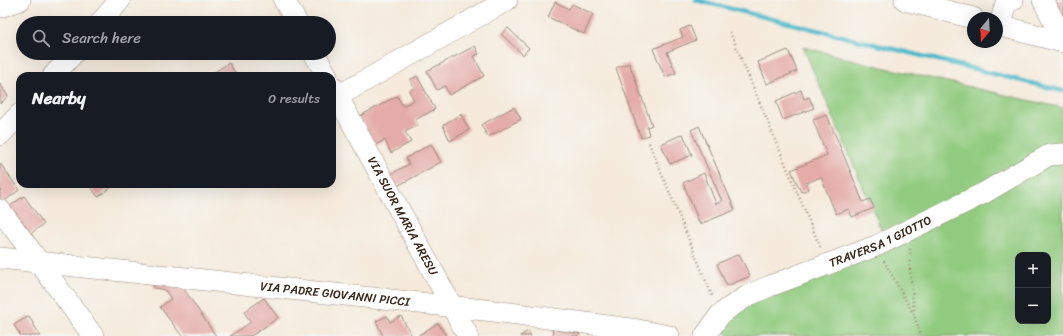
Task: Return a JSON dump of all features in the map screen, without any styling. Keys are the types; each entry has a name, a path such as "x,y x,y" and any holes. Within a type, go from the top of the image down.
{"street":[{"path":"0,7 20,0"},
{"path":"106,16 120,0"},
{"path":"284,0 293,16"},
{"name":"VIA SUOR MARIA ARESU","path":"336,90 507,0"},
{"path":"905,0 967,16"},
{"path":"1003,12 1006,3 1013,0"},
{"path":"1043,0 1063,40"},
{"path":"1003,26 1063,40"},
{"path":"57,72 68,60"},
{"path":"318,60 325,72"},
{"name":"VIA SUOR MARIA ARESU","path":"336,93 468,336"},
{"path":"0,136 16,118"},
{"name":"TRAVERSA 1 GIOTTO","path":"705,336 728,308 749,295 876,246 984,193 1049,155 1063,154"},
{"path":"0,210 93,336"},
{"name":"VIA PADRE GIOVANNI PICCI","path":"0,258 452,306 638,330 669,336"}],"path":[{"path":"730,32 820,246 829,264"},
{"path":"649,143 720,316"},
{"path":"914,315 910,270 910,245 919,225"},
{"path":"876,246 914,315 921,336"}],"green space":[{"path":"803,47 882,67 1063,108 1063,149 1022,164 883,234"},
{"path":"1063,162 1063,336 729,336 726,332 727,324 739,306 1037,166"}],"building":[{"path":"1052,0 1063,0 1063,18"},
{"path":"555,2 569,9 572,4 593,14 584,34 548,17"},
{"path":"690,26 696,40 667,52 676,73 665,77 653,49 683,37 680,30"},
{"path":"508,28 529,48 523,55 501,34"},
{"path":"475,46 479,54 474,56 484,76 449,95 445,86 437,90 427,71"},
{"path":"788,50 797,71 767,84 758,62"},
{"path":"229,63 235,72 214,72"},
{"path":"629,63 652,125 647,127 649,135 641,138 616,68"},
{"path":"417,76 435,109 415,120 418,125 405,132 411,142 391,153 385,140 373,146 358,117 397,96 403,106 414,100 409,91 414,88 410,80"},
{"path":"0,84 8,96 0,104"},
{"path":"801,90 804,99 809,97 814,108 783,120 776,101"},
{"path":"514,107 521,119 488,137 481,125"},
{"path":"461,114 469,130 450,141 443,125"},
{"path":"827,115 863,202 870,199 874,208 852,217 849,209 836,214 821,177 806,183 809,189 801,192 791,170 827,155 813,120"},
{"path":"699,126 735,210 700,224 683,183 704,173 716,204 722,201 691,130"},
{"path":"683,134 692,155 670,164 661,144"},
{"path":"431,144 441,162 390,190 384,178 409,164 406,158"},
{"path":"0,163 16,186 16,188 19,190 2,203 0,201"},
{"path":"92,188 110,188 98,197"},
{"path":"24,196 44,224 26,237 6,209"},
{"path":"739,254 750,276 727,286 717,264"},
{"path":"153,282 181,285 216,336 182,336 160,307 171,299 165,290 154,288"},
{"path":"264,298 278,318 251,336 230,336 251,322 244,312"},
{"path":"29,316 40,336 21,336 14,325"},
{"path":"387,316 390,322 401,316 412,336 383,336 376,321"},
{"path":"438,323 446,336 419,336 419,335"},
{"path":"552,329 580,334 577,336 554,336"},
{"path":"528,331 531,336 520,336"}],"waterway":[{"path":"696,0 1063,91"}]}
